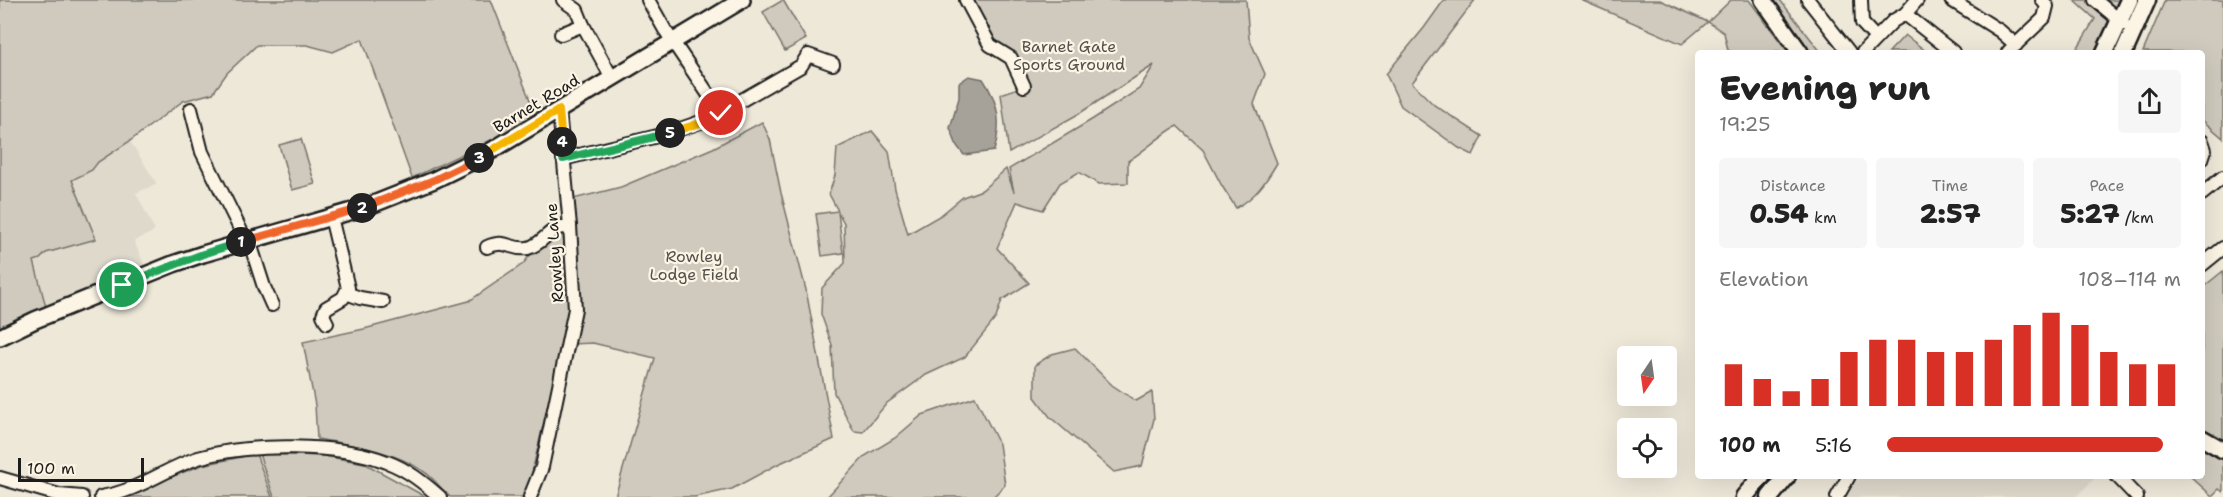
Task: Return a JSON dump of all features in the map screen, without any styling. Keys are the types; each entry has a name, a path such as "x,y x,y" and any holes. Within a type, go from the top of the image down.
{"highway":[{"path":"2124,50 2129,0"},
{"path":"2107,50 2127,28 2147,0"},
{"path":"1744,497 1759,479"},
{"path":"1770,497 1785,479"}],"main road":[{"name":"Barnet Road","path":"0,337 56,311 162,268 248,240 366,207 434,180 481,157 742,0"},
{"path":"1763,0 1799,50"},
{"path":"2205,440 2223,450"}],"street":[{"path":"563,0 576,10 612,78"},
{"path":"648,0 721,113"},
{"path":"966,0 990,45 1011,58 1024,86"},
{"path":"1808,0 1847,50"},
{"path":"1861,0 1862,23 1876,38"},
{"path":"1865,50 1893,21 1905,15 1917,0"},
{"path":"1951,0 2000,31 2012,49 2046,14 2047,6 2042,0"},
{"path":"2095,0 2127,28"},
{"path":"1905,15 1950,50"},
{"path":"561,34 583,25"},
{"path":"563,159 666,134 709,120 801,66 808,55 833,64"},
{"path":"191,109 202,152 248,240 273,305"},
{"name":"Rowley Lane","path":"530,497 542,467 575,309 559,110"},
{"path":"2205,192 2223,177"},
{"path":"327,323 323,315 326,308 344,298 348,288 331,217"},
{"path":"487,247 498,242 521,248 530,247 538,244 556,229 570,226"},
{"path":"2205,263 2223,248"},
{"path":"346,293 383,302"},
{"path":"101,497 137,488 187,462 211,455 254,448 282,448 344,451 369,456 390,463 425,484 441,497"},
{"path":"0,478 59,495 82,497"},
{"path":"1837,497 1847,479"},
{"path":"2120,479 2137,497"}],"shaded area":[{"path":"969,76 983,79 993,96 998,114 998,131 994,151 964,155 957,146 950,128 959,98 959,83"},
{"path":"130,141 157,184 136,193 155,231 134,241 146,269 47,311 34,261 46,253 96,239 72,180 92,170 98,162"},
{"path":"1859,479 2094,479 2076,497 1844,497"}],"green space":[{"path":"0,0 491,0 537,118 412,178 362,39 333,52 307,45 257,45 227,73 213,93 183,101 98,162 92,170 72,180 96,239 46,253 34,261 47,311 0,332"},
{"path":"783,0 806,39 785,51 763,12"},
{"name":"Barnet Gate Sports Ground","path":"966,0 1246,0 1249,38 1265,74 1254,104 1277,163 1260,189 1236,208 1203,150 1177,126 1128,161 1128,183 1099,184 1079,172 1060,183 1043,210 1017,202 997,248 1029,283 1002,300 996,318 965,357 926,375 887,403 863,432 854,431 834,393 832,345 821,314 822,288 845,263 844,223 838,212 843,253 822,256 816,214 838,211 829,194 835,175 837,148 872,131 889,151 895,189 908,234 941,215 963,197 982,190 1006,169 1014,192 1009,169 1139,89 1154,65 1080,113 1009,153 1001,94 1024,86 1011,58 990,45"},
{"path":"1444,0 1475,0 1412,83 1434,105 1482,136 1473,155 1459,148 1401,106 1386,74"},
{"path":"1581,0 1660,0 1708,22 1682,44"},
{"path":"1731,0 1749,0 1786,50 1728,50 1724,33 1708,22"},
{"path":"1769,0 1780,0 1819,50 1807,50"},
{"path":"2074,0 2119,0 2108,30 2097,50 2076,50 2095,19"},
{"path":"2165,0 2223,0 2223,138 2205,123 2205,50 2144,50"},
{"path":"1905,35 1924,50 1891,50"},
{"name":"Rowley Lodge Field","path":"762,122 770,139 781,193 806,290 834,439 778,464 732,489 695,497 615,497 655,358 593,343 571,344 573,199 621,187 713,148"},
{"path":"301,139 315,184 292,190 279,145"},
{"path":"563,232 569,305 562,345 529,485 524,497 450,497 427,474 398,458 372,449 317,439 315,405 303,342 364,329 469,301 523,264 539,244"},
{"path":"2223,271 2223,443 2205,433 2205,286"},
{"path":"1075,348 1112,385 1136,401 1152,392 1154,419 1142,466 1114,472 1050,417 1035,397 1035,365 1052,354"},
{"path":"975,397 999,444 1005,485 993,497 827,497 865,456 895,438 922,415"},
{"path":"2205,449 2223,458 2223,492 2219,489 2212,496 2193,479 2205,479"},
{"path":"256,454 272,497 119,497 202,465"},
{"path":"259,454 324,456 364,463 426,497 274,497"}],"route":[{"path":"122,285 203,254 366,207 434,180 481,157 559,110 563,159 666,134 709,120 721,113"}]}
